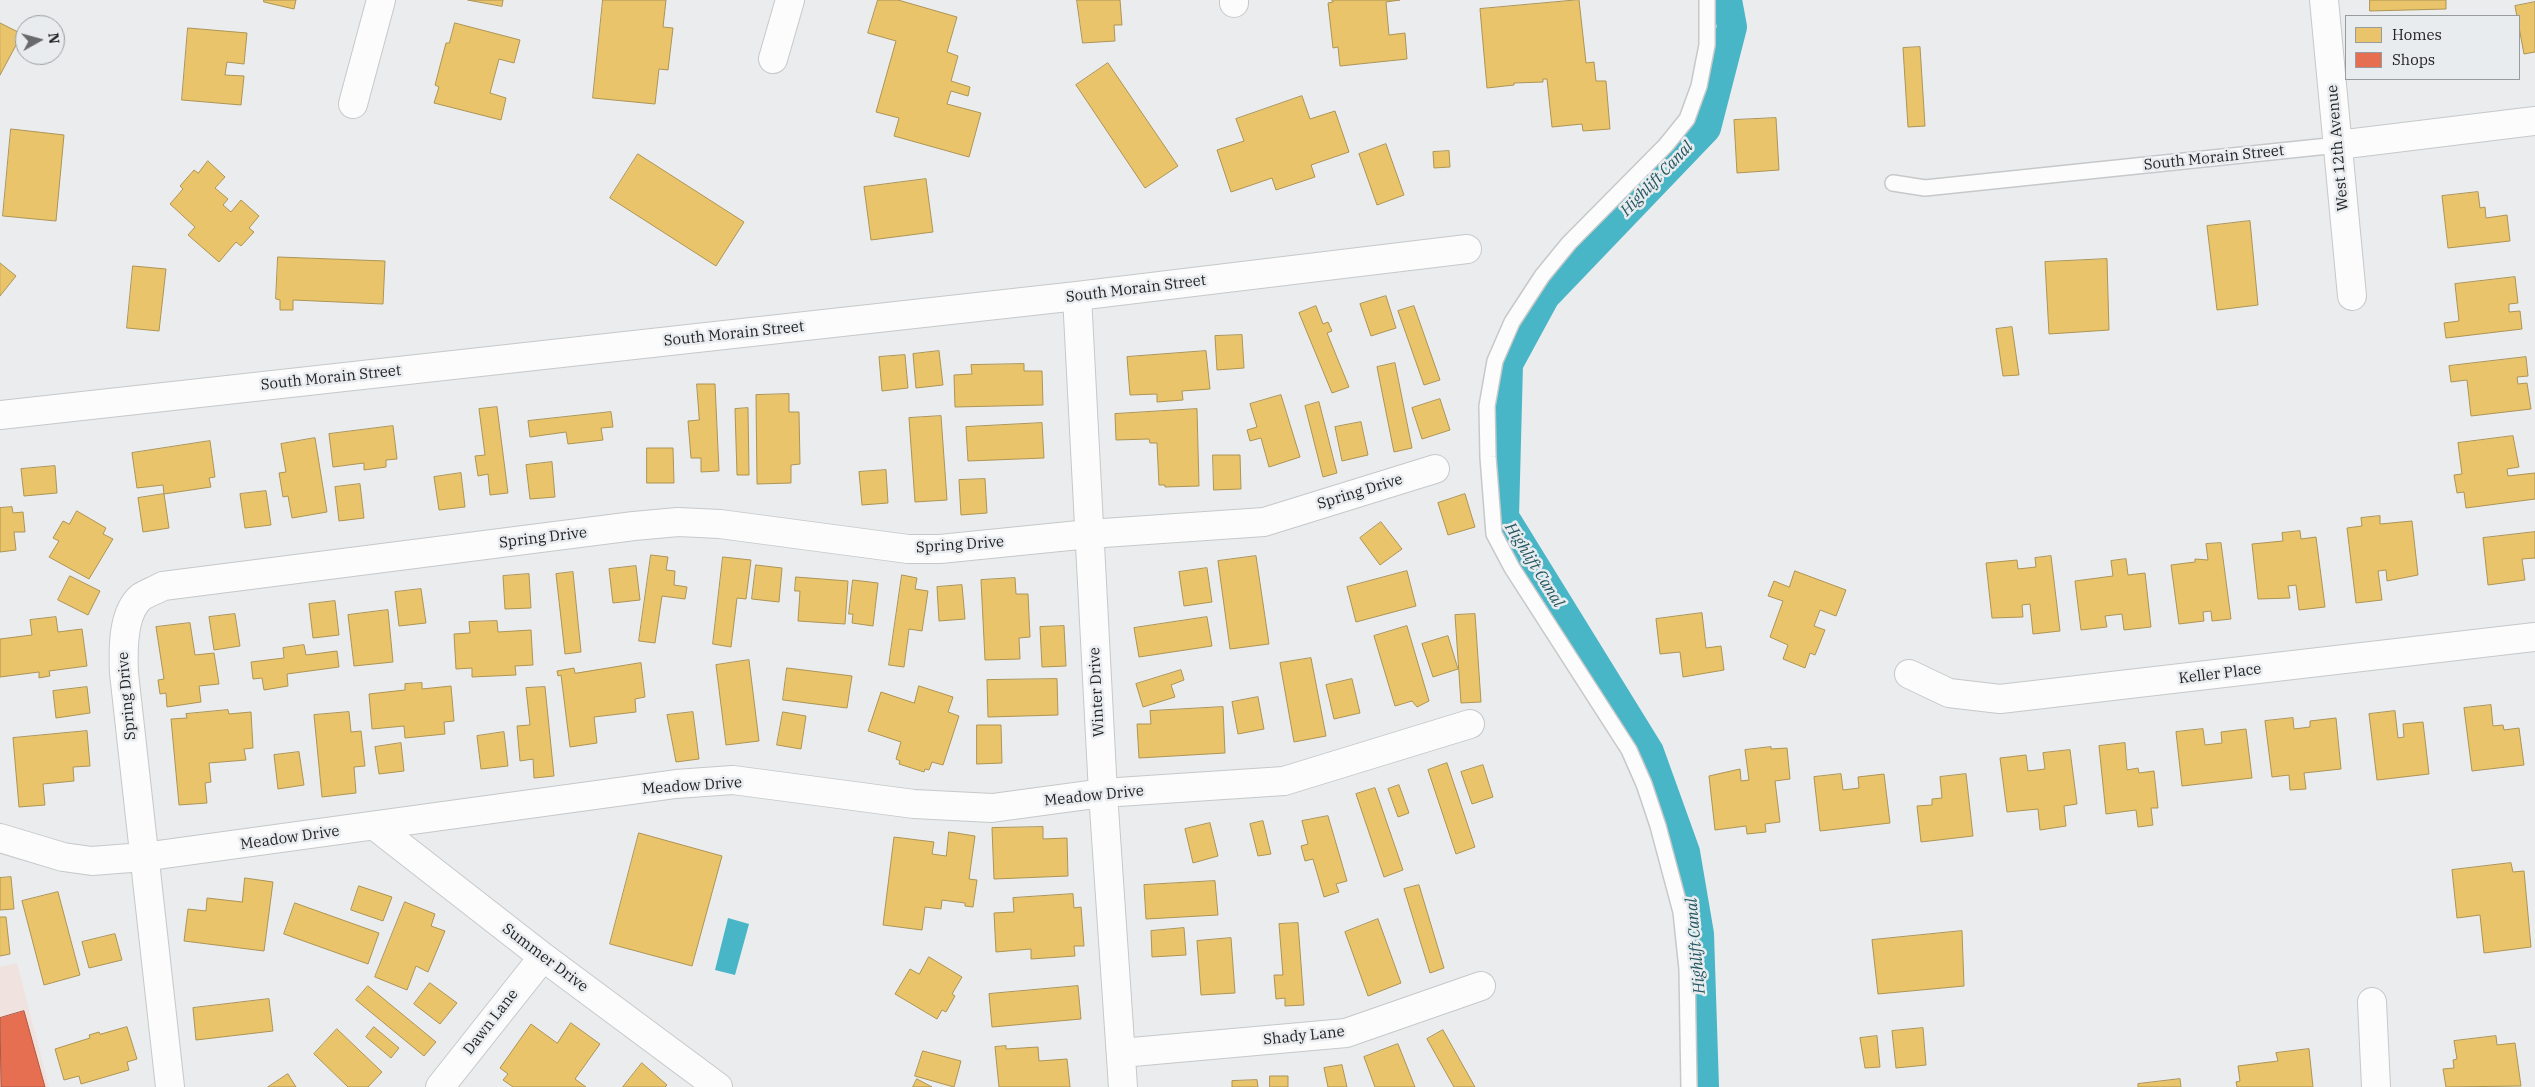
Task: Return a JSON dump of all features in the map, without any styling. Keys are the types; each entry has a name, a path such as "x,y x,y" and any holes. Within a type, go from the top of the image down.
{"street":[{"path":"353,104 381,0"},
{"path":"773,60 790,0"},
{"name":"West 12th Avenue","path":"2324,0 2352,296"},
{"name":"South Morain Street","path":"2338,145 2535,122"},
{"name":"South Morain Street","path":"0,415 1077,296 1467,249"},
{"name":"Winter Drive","path":"1077,296 1103,793 1123,1087"},
{"name":"Spring Drive","path":"170,1087 143,857 124,673 123,642 129,618 141,598 163,586 678,522 720,524 908,549 940,549 1089,534 1264,522 1435,469"},
{"name":"Keller Place","path":"1909,674 1949,693 2000,699 2535,638"},
{"name":"Meadow Drive","path":"0,838 73,858 92,861 143,857 676,784 733,780 914,804 992,808 1103,793 1284,781 1470,724"},
{"name":"Summer Drive","path":"375,826 543,957 718,1087"},
{"name":"Dawn Lane","path":"440,1087 543,957"},
{"name":"Shady Lane","path":"1120,1053 1346,1033 1481,986"},
{"path":"2372,1002 2376,1087"}],"lane":[{"path":"1689,1087 1687,969 1681,912 1658,826 1644,784 1629,750 1512,568 1494,534 1487,406 1495,361 1512,322 1542,276 1569,243 1666,146 1687,119 1699,86 1707,45 1707,0"},
{"name":"South Morain Street","path":"1893,183 1925,188 2338,145"}],"shaded area":[{"path":"17,963 49,1087 0,1087 0,967"}],"water":[{"path":"728,918 749,924 735,975 715,970"}],"building: Homes":[{"path":"264,0 296,0 294,9 264,2"},
{"path":"468,0 503,0 502,6"},
{"path":"603,0 666,0 663,27 673,28 668,70 659,69 655,104 593,98"},
{"path":"878,0 898,0 957,17 947,52 958,56 951,81 970,87 968,96 951,91 947,104 981,113 969,157 894,136 899,118 876,112 896,41 868,33"},
{"path":"1077,0 1120,0 1122,25 1114,25 1115,41 1083,43"},
{"path":"1332,0 1400,0 1386,2 1389,35 1405,33 1407,59 1340,66 1338,47 1333,48 1328,3 1333,2"},
{"path":"1579,0 1586,63 1594,62 1596,81 1606,81 1610,129 1583,131 1582,124 1552,127 1547,79 1543,79 1543,82 1514,83 1514,85 1487,88 1480,9"},
{"path":"2370,0 2446,0 2446,9 2370,11"},
{"path":"2535,2 2535,52 2524,54 2520,33 2520,15 2517,15 2515,6"},
{"path":"0,23 15,30 15,47 0,75"},
{"path":"455,23 520,40 514,63 499,59 490,93 506,98 501,120 434,103 439,87 435,85 446,43 449,43"},
{"path":"188,28 247,33 244,64 227,62 225,75 244,76 241,105 182,100"},
{"path":"1920,47 1925,126 1908,127 1903,48"},
{"path":"1108,63 1178,166 1145,188 1076,85"},
{"path":"1302,96 1310,119 1335,111 1349,152 1311,165 1315,177 1276,190 1272,178 1231,192 1217,150 1244,141 1236,119"},
{"path":"1776,118 1779,170 1737,173 1734,120"},
{"path":"11,129 64,135 56,221 3,216"},
{"path":"1386,144 1404,195 1377,205 1359,154"},
{"path":"1449,151 1450,167 1434,168 1433,152"},
{"path":"638,154 744,222 716,266 610,198"},
{"path":"208,161 225,177 215,188 228,199 223,205 231,212 241,200 259,216 249,228 254,232 241,246 236,242 219,262 188,235 195,227 170,204 183,189 180,186 194,170 198,173"},
{"path":"926,179 933,232 871,240 864,187"},
{"path":"2478,192 2480,208 2485,207 2486,218 2507,215 2510,241 2448,248 2442,196"},
{"path":"2250,221 2258,305 2217,310 2207,226"},
{"path":"278,257 385,261 383,304 293,300 293,310 280,310 280,300 276,299"},
{"path":"2107,259 2109,330 2049,334 2045,262"},
{"path":"0,263 16,276 0,296"},
{"path":"133,266 166,269 159,331 127,328"},
{"path":"2515,277 2518,303 2509,304 2509,312 2520,311 2522,329 2446,338 2444,323 2459,321 2455,284"},
{"path":"1386,296 1396,328 1371,336 1360,304"},
{"path":"1316,306 1323,324 1328,322 1332,331 1327,333 1349,387 1332,393 1299,313"},
{"path":"1414,306 1440,380 1424,385 1398,311"},
{"path":"2012,327 2019,375 2003,376 1996,329"},
{"path":"1242,335 1244,368 1217,370 1215,336"},
{"path":"939,351 943,385 916,388 913,354"},
{"path":"1206,351 1210,389 1182,391 1183,400 1157,402 1157,394 1130,395 1127,357"},
{"path":"905,355 908,388 882,391 879,357"},
{"path":"2526,357 2528,376 2517,377 2518,384 2527,383 2531,409 2471,416 2467,380 2451,382 2449,366"},
{"path":"1395,363 1412,448 1394,452 1377,367"},
{"path":"1024,364 1024,371 1042,371 1043,405 955,407 954,375 972,374 971,365"},
{"path":"697,384 715,384 719,471 701,472 701,458 691,458 688,421 699,420"},
{"path":"789,394 789,412 799,412 800,464 791,465 791,483 757,484 756,395"},
{"path":"1281,395 1300,457 1269,467 1261,438 1250,441 1247,430 1257,427 1250,404"},
{"path":"1440,399 1450,430 1422,439 1412,408"},
{"path":"1319,402 1337,473 1323,477 1305,406"},
{"path":"497,407 508,493 490,495 488,474 478,476 475,456 485,455 479,409"},
{"path":"748,408 749,475 737,475 735,409"},
{"path":"1197,409 1199,486 1165,487 1165,485 1159,485 1157,443 1150,443 1149,439 1116,440 1115,414"},
{"path":"611,412 613,427 601,428 603,440 568,444 566,432 530,437 528,421"},
{"path":"941,416 947,500 915,502 909,418"},
{"path":"1361,422 1368,455 1342,461 1335,427"},
{"path":"1042,423 1044,458 968,461 966,427"},
{"path":"393,426 397,459 386,460 386,467 364,470 364,463 333,467 329,434"},
{"path":"2513,436 2519,467 2507,469 2508,476 2535,473 2535,499 2466,508 2464,492 2457,493 2454,475 2462,474 2458,443"},
{"path":"315,438 327,512 292,518 288,496 283,497 279,473 286,472 281,444"},
{"path":"210,441 215,477 209,478 211,487 164,494 163,485 137,488 132,453"},
{"path":"647,448 673,448 674,483 647,483"},
{"path":"1213,455 1240,455 1241,489 1214,490"},
{"path":"552,462 555,497 530,499 526,465"},
{"path":"55,466 57,493 24,496 21,469"},
{"path":"886,470 888,503 862,505 859,472"},
{"path":"461,473 465,507 439,510 434,477"},
{"path":"985,479 987,513 961,515 959,480"},
{"path":"360,484 364,518 339,521 335,487"},
{"path":"266,491 271,525 245,528 240,494"},
{"path":"164,494 169,528 143,532 138,498"},
{"path":"1465,494 1475,527 1448,535 1438,503"},
{"path":"12,507 13,513 23,512 25,532 14,532 16,550 0,552 0,508"},
{"path":"77,511 106,528 103,534 113,539 89,579 49,557 59,541 53,538 63,521 69,524"},
{"path":"2380,516 2380,524 2412,521 2418,575 2387,581 2386,570 2378,571 2382,600 2356,603 2347,528 2362,526 2361,518"},
{"path":"1381,522 1402,549 1380,565 1360,538"},
{"path":"2300,531 2301,539 2316,537 2325,607 2299,610 2296,585 2288,586 2290,598 2258,599 2252,544 2283,541 2282,533"},
{"path":"2535,532 2535,558 2522,559 2525,580 2488,585 2483,538"},
{"path":"2221,543 2231,619 2212,621 2211,611 2203,612 2204,621 2179,624 2171,565 2195,562 2195,559 2208,560 2206,544"},
{"path":"651,555 668,557 666,570 675,571 674,585 687,587 685,599 662,596 655,643 639,641"},
{"path":"1256,556 1269,644 1230,649 1218,561"},
{"path":"2051,556 2060,631 2033,634 2030,604 2022,605 2023,617 1992,618 1986,563 2017,560 2018,569 2036,567 2035,558"},
{"path":"723,557 751,560 746,599 737,598 731,647 713,644"},
{"path":"2126,559 2128,575 2145,573 2151,627 2124,630 2122,614 2105,616 2107,627 2081,630 2075,581 2113,576 2111,561"},
{"path":"756,565 782,568 779,602 752,599"},
{"path":"636,566 640,600 613,603 609,569"},
{"path":"1207,568 1212,602 1184,606 1179,572"},
{"path":"1407,571 1416,606 1356,622 1347,587"},
{"path":"1795,571 1846,590 1836,616 1820,610 1814,626 1825,630 1815,655 1810,653 1805,668 1783,659 1788,645 1770,637 1783,601 1768,596 1774,581 1789,587"},
{"path":"573,572 581,652 565,654 556,574"},
{"path":"529,574 531,608 505,609 503,576"},
{"path":"902,575 917,578 915,589 928,591 922,631 909,629 904,667 889,665"},
{"path":"70,576 100,591 88,615 58,600"},
{"path":"796,577 848,581 845,624 798,621 800,591 795,591"},
{"path":"1015,578 1016,594 1028,594 1030,637 1019,638 1020,659 985,660 981,580"},
{"path":"853,580 878,583 873,626 852,623 853,614 849,614"},
{"path":"962,585 965,619 939,621 937,587"},
{"path":"421,589 426,623 399,626 395,592"},
{"path":"335,601 339,635 313,638 309,604"},
{"path":"388,610 393,662 354,666 348,615"},
{"path":"1702,613 1706,648 1721,646 1724,670 1683,677 1680,652 1660,654 1656,619"},
{"path":"235,614 240,646 214,650 209,617"},
{"path":"1475,614 1481,702 1461,703 1455,615"},
{"path":"56,617 58,632 82,629 87,666 49,671 50,676 39,678 39,672 0,677 0,639 32,635 30,620"},
{"path":"1207,617 1212,646 1139,657 1134,628"},
{"path":"497,621 498,632 531,630 533,665 515,666 516,675 472,677 472,668 456,669 454,634 470,633 469,622"},
{"path":"190,623 195,655 214,653 219,684 199,686 201,702 167,707 166,693 160,694 158,680 164,679 156,627"},
{"path":"1064,626 1066,666 1042,667 1040,627"},
{"path":"1407,626 1429,701 1417,707 1412,701 1395,706 1374,636"},
{"path":"1448,636 1458,669 1433,677 1422,644"},
{"path":"304,645 306,655 337,651 339,667 287,674 288,686 264,690 262,678 253,679 251,662 284,658 283,648"},
{"path":"1311,658 1326,736 1294,742 1280,663"},
{"path":"749,660 759,741 726,745 716,665"},
{"path":"641,663 645,697 635,699 636,712 594,717 597,743 570,747 561,675 558,676 557,671 574,668 575,673"},
{"path":"787,668 852,676 847,708 783,700"},
{"path":"1181,670 1184,680 1171,685 1175,697 1143,707 1136,684"},
{"path":"1057,679 1058,715 988,717 987,680"},
{"path":"1352,679 1360,713 1334,719 1326,685"},
{"path":"422,683 422,689 451,686 454,721 444,722 445,734 405,738 404,726 372,729 369,694 405,690 405,684"},
{"path":"919,686 953,697 948,712 959,716 943,765 932,762 929,770 925,769 924,772 899,764 900,761 896,759 901,742 868,731 881,692 914,703"},
{"path":"87,687 90,713 56,718 53,691"},
{"path":"545,687 554,776 534,778 533,759 520,761 517,726 530,725 526,688"},
{"path":"1258,697 1264,729 1238,734 1232,702"},
{"path":"2491,705 2493,726 2503,725 2504,730 2519,728 2524,765 2472,771 2464,708"},
{"path":"1223,707 1225,753 1139,758 1137,724 1151,724 1150,711"},
{"path":"228,710 229,714 251,712 253,748 244,749 246,760 209,763 211,782 205,783 207,803 179,805 171,719 187,718 186,714"},
{"path":"2395,711 2398,738 2404,737 2403,724 2423,722 2429,774 2377,780 2369,714"},
{"path":"349,712 351,732 361,731 365,766 354,767 356,793 322,797 314,715"},
{"path":"693,712 699,759 676,762 667,715"},
{"path":"783,712 806,716 801,749 777,745"},
{"path":"2293,718 2294,729 2310,727 2310,721 2336,718 2341,769 2304,773 2306,789 2290,790 2289,775 2272,777 2265,721"},
{"path":"977,725 1001,725 1002,763 977,764"},
{"path":"2203,729 2205,745 2222,743 2221,732 2246,729 2252,778 2182,786 2176,732"},
{"path":"87,731 90,766 73,767 74,781 43,784 45,805 19,807 13,738"},
{"path":"504,732 508,766 481,769 477,736"},
{"path":"401,743 404,771 379,774 375,747"},
{"path":"2125,743 2127,770 2138,768 2139,773 2154,771 2158,808 2151,808 2153,825 2138,827 2136,810 2106,814 2099,746"},
{"path":"1771,747 1771,749 1787,748 1790,779 1775,781 1780,822 1765,824 1766,832 1747,834 1746,826 1715,830 1709,776 1740,769 1741,781 1749,780 1745,750"},
{"path":"2070,750 2077,804 2064,806 2066,826 2040,830 2038,809 2007,812 2000,758 2026,755 2028,771 2045,769 2043,753"},
{"path":"299,752 304,785 278,789 274,755"},
{"path":"1447,763 1475,847 1456,854 1428,770"},
{"path":"1483,765 1493,797 1472,804 1461,772"},
{"path":"1841,774 1843,790 1859,788 1858,777 1884,774 1890,823 1820,831 1814,777"},
{"path":"1966,774 1973,836 1921,842 1917,806 1932,805 1932,799 1942,798 1940,777"},
{"path":"1399,785 1409,813 1398,817 1388,789"},
{"path":"1375,788 1403,870 1384,877 1356,794"},
{"path":"1328,816 1347,881 1336,884 1339,892 1324,897 1313,859 1305,861 1301,846 1308,844 1302,821"},
{"path":"1263,821 1271,854 1258,856 1250,824"},
{"path":"1210,823 1218,856 1193,863 1185,829"},
{"path":"1043,827 1043,839 1067,838 1068,876 994,879 992,828"},
{"path":"949,832 975,836 969,879 977,880 973,907 965,906 965,903 942,900 941,909 925,907 922,930 883,925 894,837 934,842 932,854 946,856"},
{"path":"639,833 722,856 692,966 610,944"},
{"path":"2511,863 2513,872 2524,871 2531,947 2484,953 2480,915 2457,918 2452,870"},
{"path":"11,877 14,909 0,910 0,878"},
{"path":"245,878 273,882 264,951 184,941 188,909 206,911 207,898 242,902"},
{"path":"1215,881 1218,915 1146,919 1144,885"},
{"path":"1419,885 1444,968 1430,973 1404,889"},
{"path":"359,886 392,897 383,921 351,910"},
{"path":"58,892 80,975 44,985 22,901"},
{"path":"1073,894 1074,908 1081,907 1084,946 1074,946 1075,956 1031,959 1031,949 996,952 994,913 1014,912 1013,898"},
{"path":"405,902 435,914 431,926 445,931 428,972 416,966 407,990 375,977"},
{"path":"295,903 379,933 368,964 284,934"},
{"path":"0,917 6,917 10,954 0,956"},
{"path":"1378,919 1401,983 1368,996 1345,932"},
{"path":"1298,923 1304,1005 1285,1006 1285,998 1276,999 1274,975 1283,975 1279,924"},
{"path":"1184,928 1186,955 1152,957 1151,931"},
{"path":"1962,931 1964,986 1878,994 1872,940"},
{"path":"115,934 122,960 89,968 82,942"},
{"path":"1231,938 1235,993 1201,995 1197,941"},
{"path":"929,957 962,977 952,994 955,996 946,1012 942,1010 937,1019 895,994 910,969 919,974"},
{"path":"430,983 457,1003 440,1024 414,1004"},
{"path":"368,986 436,1042 424,1056 356,1000"},
{"path":"1078,986 1081,1019 992,1027 989,994"},
{"path":"269,999 273,1031 196,1040 193,1008"},
{"path":"571,1023 600,1044 575,1079 586,1087 513,1087 503,1080 508,1074 500,1068 531,1024 557,1043"},
{"path":"127,1027 137,1059 127,1062 129,1070 81,1084 79,1076 64,1080 55,1049 90,1038 89,1035"},
{"path":"374,1027 399,1048 391,1058 366,1037"},
{"path":"1923,1028 1926,1065 1896,1068 1892,1031"},
{"path":"337,1029 382,1072 368,1087 348,1087 314,1054"},
{"path":"1443,1030 1475,1087 1454,1087 1427,1039"},
{"path":"1877,1036 1880,1067 1865,1068 1860,1038"},
{"path":"2496,1036 2497,1045 2515,1043 2521,1086 2446,1087 2443,1069 2454,1068 2453,1060 2457,1059 2454,1041"},
{"path":"1398,1044 1415,1087 1375,1087 1364,1057"},
{"path":"1006,1046 1006,1049 1038,1047 1039,1061 1067,1059 1070,1087 999,1087 995,1047"},
{"path":"2309,1049 2313,1087 2237,1087 2236,1082 2240,1081 2238,1066 2278,1061 2276,1053"},
{"path":"923,1051 961,1061 954,1087 915,1076"},
{"path":"642,1063 667,1085 665,1087 623,1087"},
{"path":"1342,1065 1347,1087 1328,1087 1324,1068"},
{"path":"288,1074 296,1087 268,1087"},
{"path":"1270,1076 1288,1076 1288,1087 1270,1087"},
{"path":"917,1079 932,1087 913,1087"},
{"path":"2180,1079 2181,1087 2138,1087 2138,1084"},
{"path":"1257,1080 1258,1087 1232,1087 1232,1081"}],"building: Shops":[{"path":"24,1011 45,1087 1,1087 0,1018"}],"waterway":[{"name":"Highlift Canal","path":"1704,1087 1699,934 1685,852 1649,752 1504,517 1508,364 1545,296 1706,128 1732,27 1727,0"}]}
